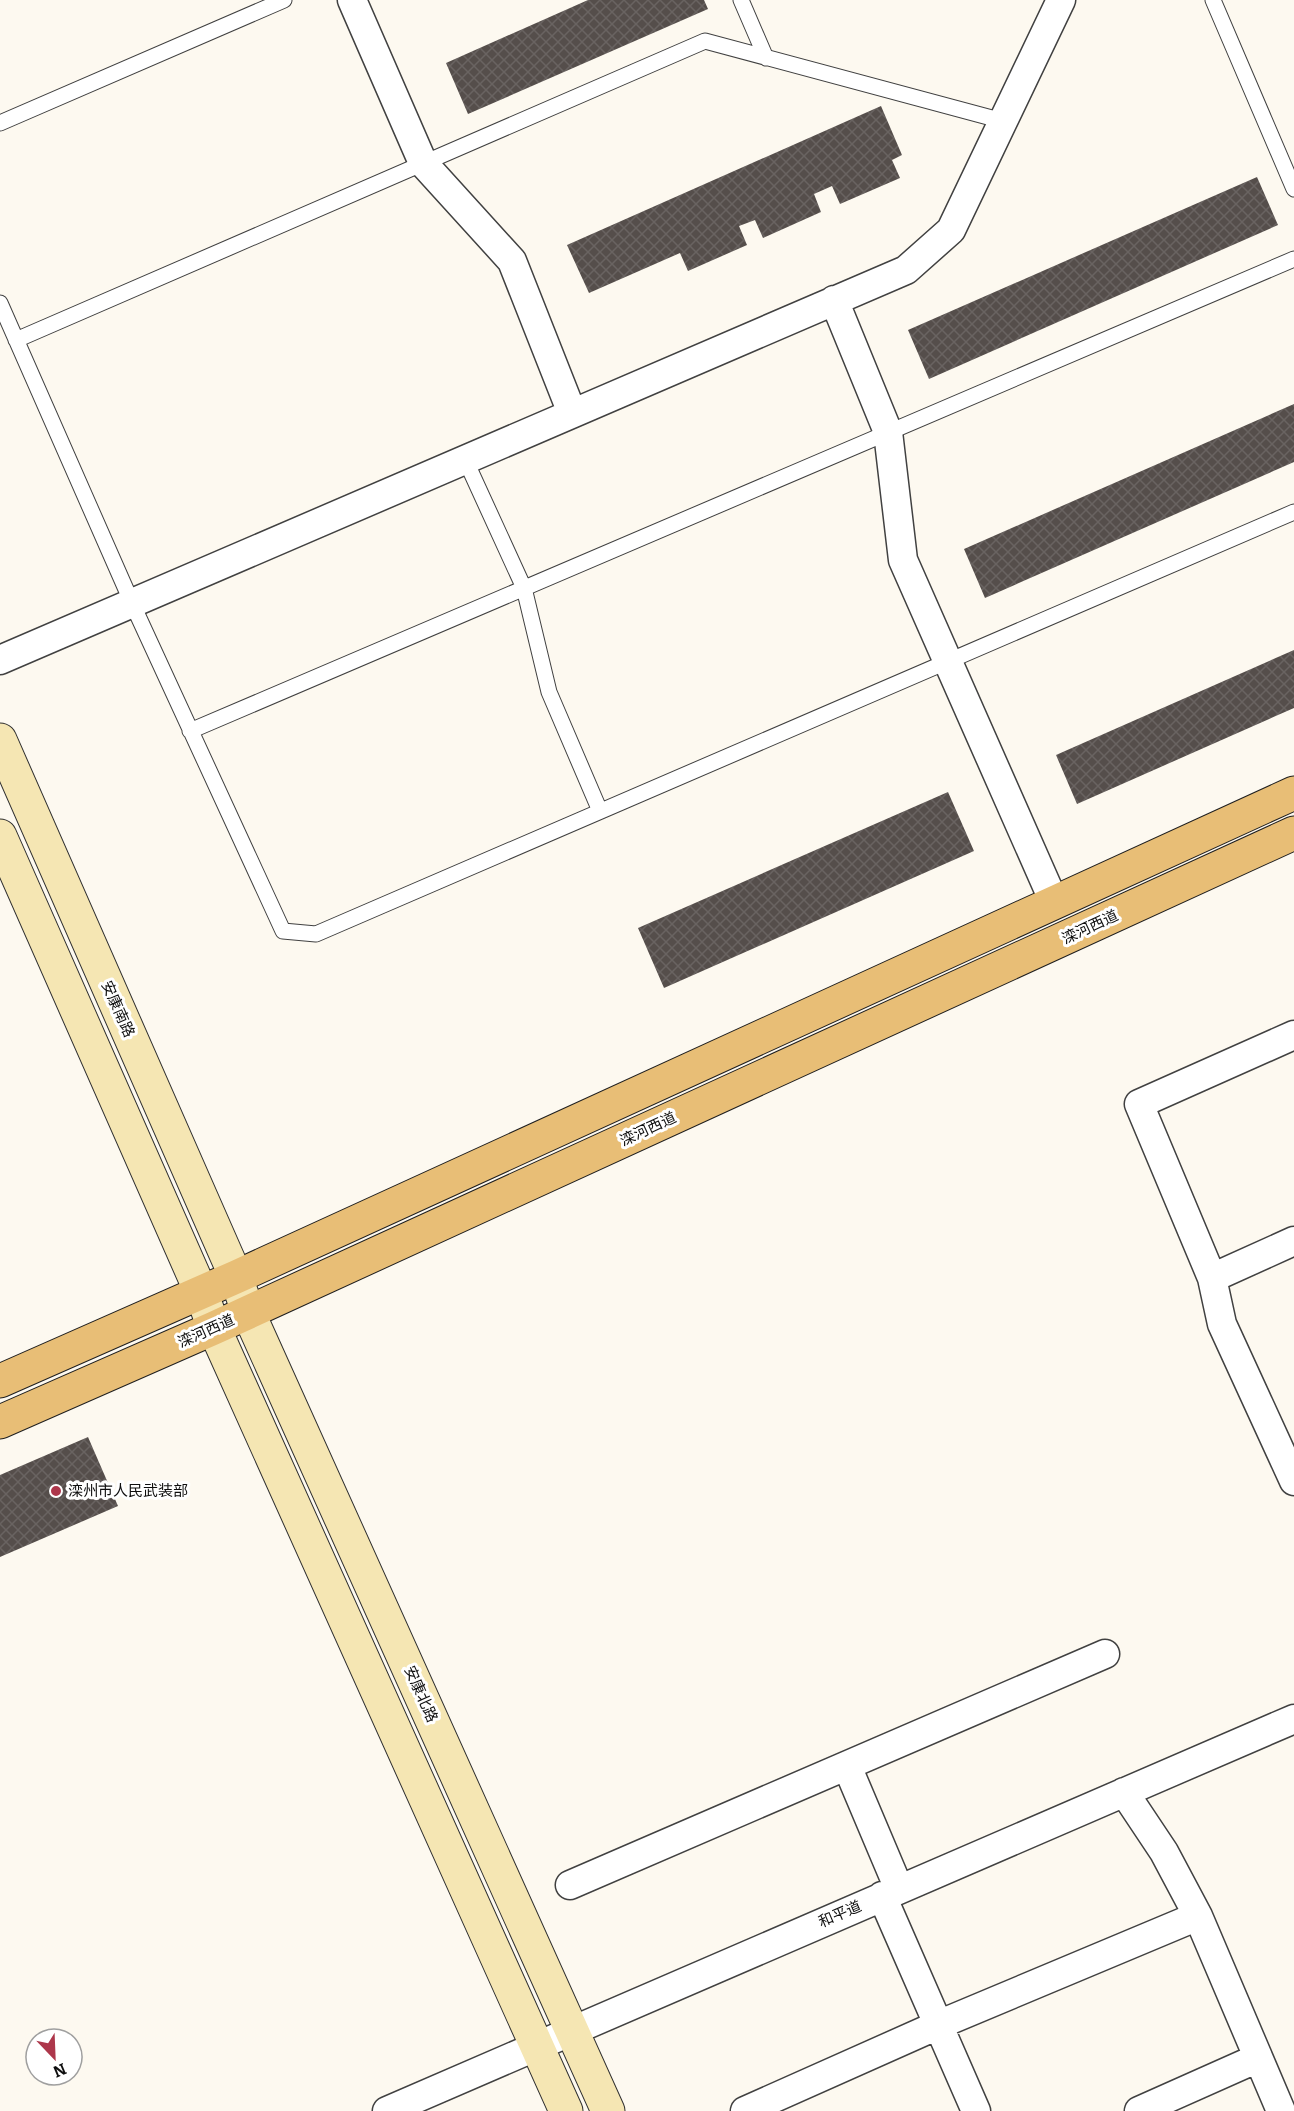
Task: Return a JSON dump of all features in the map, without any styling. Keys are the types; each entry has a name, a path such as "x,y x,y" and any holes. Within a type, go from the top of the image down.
{"main road":[{"name":"安康南路","path":"0,740 236,1277"},
{"path":"0,1381 236,1277 1294,794"},
{"name":"滦河西道","path":"0,1422 214,1328 1294,833"},
{"path":"0,836 201,1292 214,1328 566,2111"},
{"name":"安康北路","path":"236,1277 248,1312 608,2111"}],"street":[{"path":"352,0 423,163 512,261 572,413"},
{"path":"0,660 906,270 930,252 951,230 1061,0"},
{"path":"834,300 888,432 903,560 1054,902"},
{"path":"1291,1466 1222,1324 1212,1278 1139,1104 1294,1035"},
{"path":"1212,1278 1294,1241"},
{"path":"570,1886 1106,1654"},
{"name":"和平道","path":"387,2111 1294,1719"},
{"path":"847,1766 938,2025 976,2111"},
{"path":"1124,1792 1164,1852 1198,1916 1281,2111"},
{"path":"745,2111 938,2025 1198,1916"},
{"path":"1138,2111 1258,2058"}],"lane":[{"path":"0,123 284,0"},
{"path":"741,0 766,58"},
{"path":"1213,0 1294,189"},
{"path":"16,340 705,41 1003,122"},
{"path":"190,731 1294,259"},
{"path":"0,303 132,603 283,931 316,933 1294,512"},
{"path":"465,459 524,588 549,692 600,811"}],"building":[{"path":"588,0 704,0 708,9 468,114 446,63"},
{"path":"881,106 902,155 892,160 900,178 840,204 832,186 814,194 821,212 763,238 755,220 739,226 747,245 688,271 680,253 589,293 567,245"},
{"path":"1257,177 1278,225 929,379 908,330"},
{"path":"1294,404 1294,462 985,598 964,549"},
{"path":"1294,650 1294,708 1077,804 1056,755"},
{"path":"948,792 974,851 664,988 638,928"},
{"name":"滦州市人民武装部","path":"88,1437 118,1506 0,1557 0,1475"}],"place":[{"name":"滦州市人民武装部","path":"56,1491"}]}
